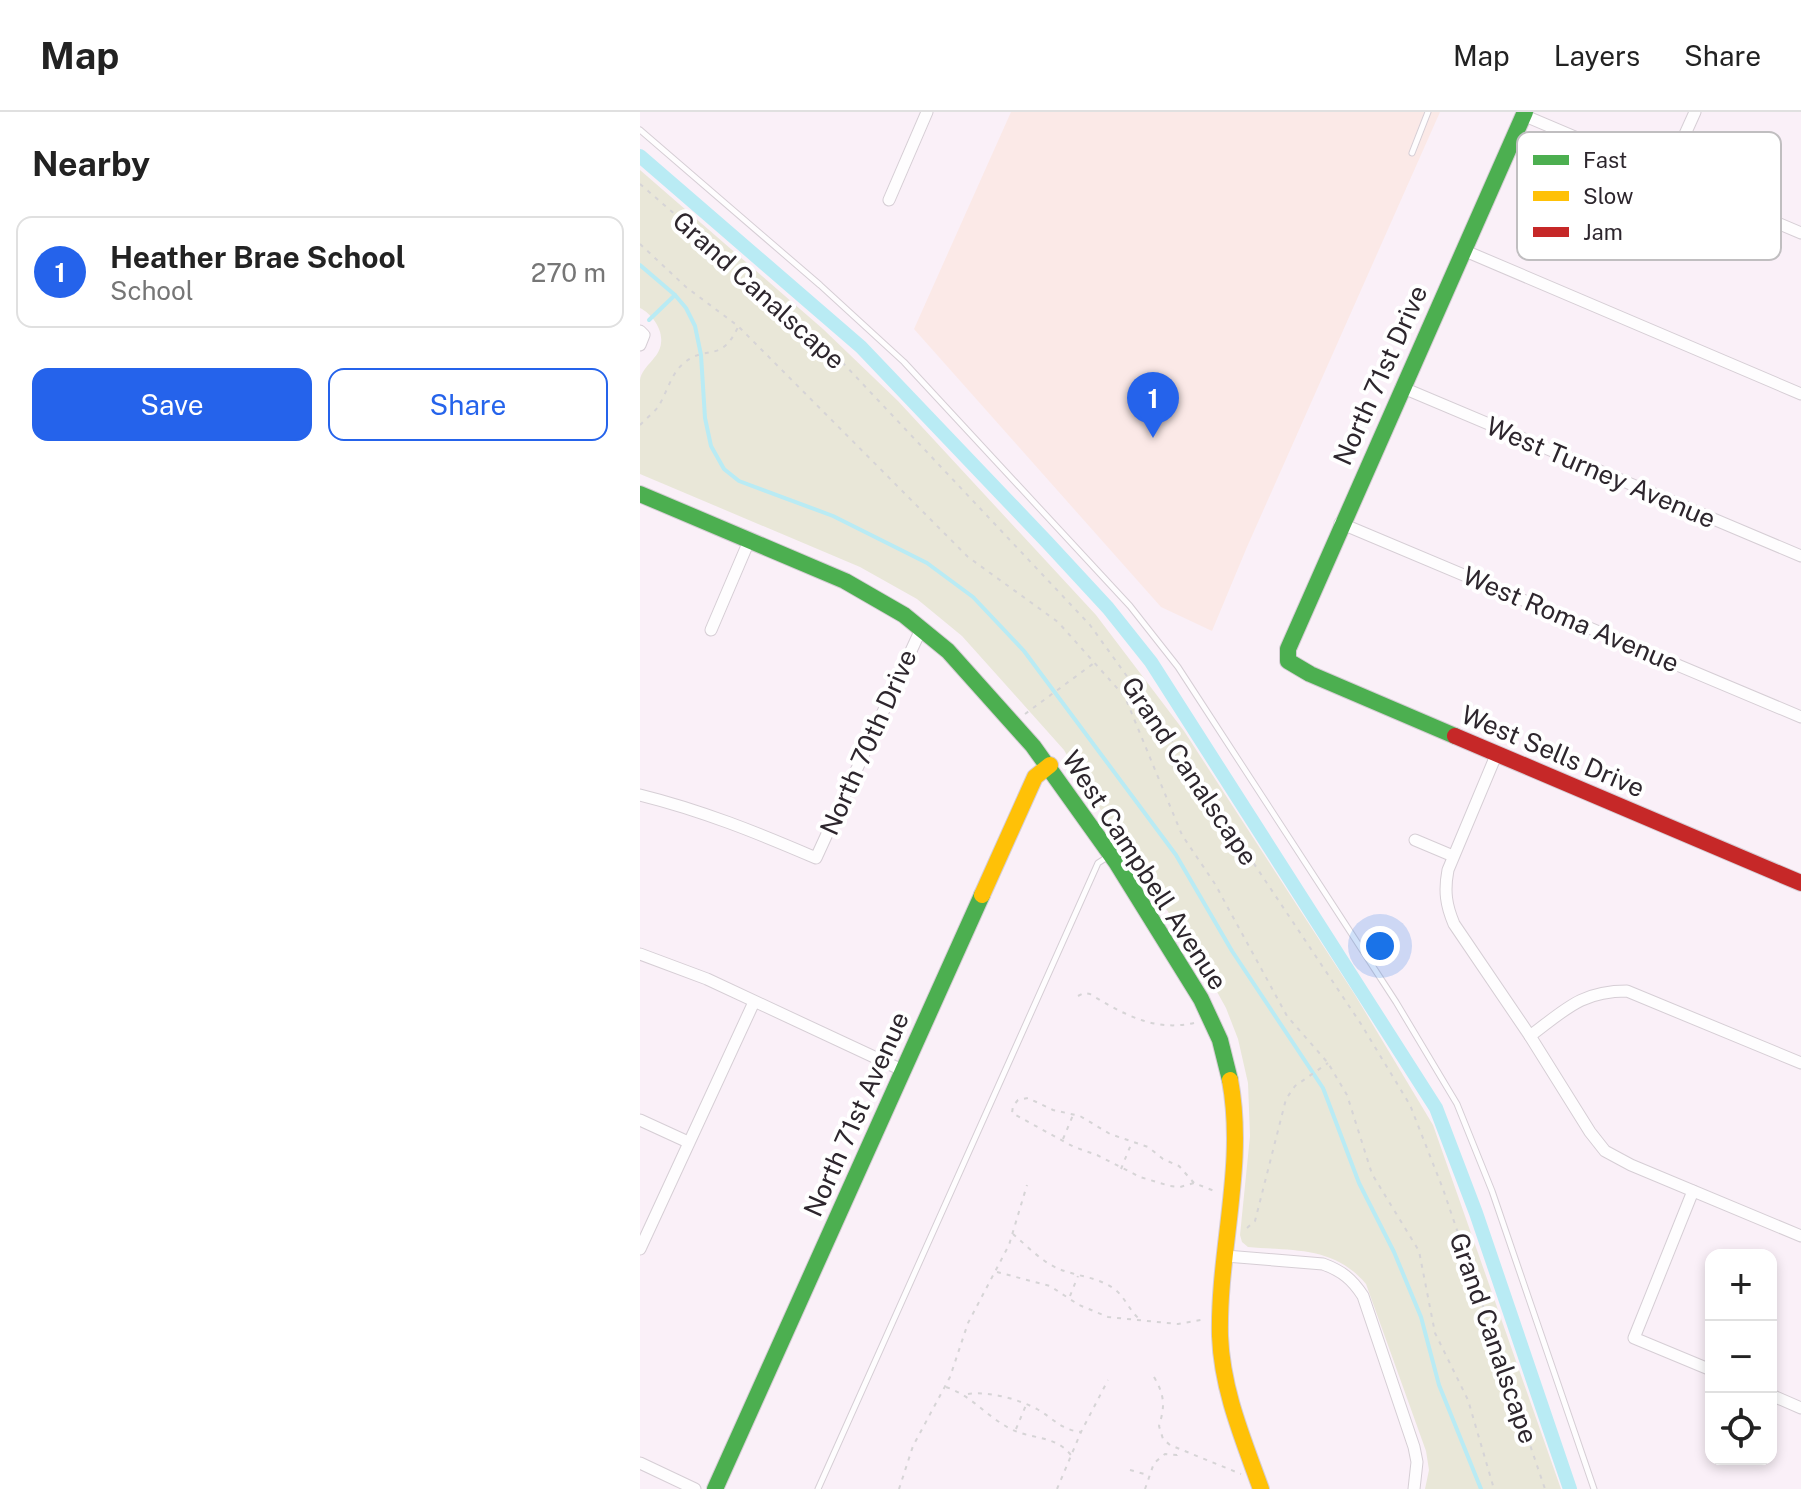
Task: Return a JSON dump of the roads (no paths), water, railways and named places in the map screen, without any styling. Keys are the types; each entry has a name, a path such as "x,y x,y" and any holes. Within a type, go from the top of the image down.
{"street":[{"path":"889,200 927,112"},
{"path":"1686,132 1695,112"},
{"path":"1524,114 1567,132"},
{"name":"North 71st Drive","path":"1288,661 1291,638 1340,523 1524,114"},
{"path":"1781,224 1801,233"},
{"path":"1463,250 1801,394"},
{"name":"West Turney Avenue","path":"1401,387 1801,556"},
{"name":"West Campbell Avenue","path":"640,494 845,581 922,627 952,654 1050,765 1112,854 1204,1002 1226,1060 1231,1083 1235,1147 1221,1352 1233,1407 1261,1489"},
{"name":"West Roma Avenue","path":"1340,523 1801,717"},
{"path":"711,630 749,541"},
{"name":"North 70th Drive","path":"640,795 731,822 816,858 922,627"},
{"name":"West Sells Drive","path":"1288,661 1310,674 1801,883"},
{"path":"1497,753 1453,856 1445,888 1446,904 1454,924 1605,1151 1631,1165 1801,1236"},
{"name":"North 71st Avenue","path":"715,1489 1035,777 1050,765"},
{"path":"1415,840 1453,856"},
{"path":"640,954 707,979 902,1070"},
{"path":"1530,1036 1582,998 1603,991 1627,991 1801,1063"},
{"path":"640,1249 754,1002"},
{"path":"640,1120 688,1142"},
{"path":"1693,1191 1634,1338 1705,1368"},
{"path":"1226,1256 1323,1264 1338,1269 1353,1281 1363,1296 1414,1447 1417,1462 1414,1489"},
{"path":"1777,1398 1801,1408"},
{"path":"640,1463 695,1489"}],"lane":[{"path":"1412,153 1428,112"},
{"path":"640,130 904,362 1130,606 1178,667 1403,1014 1457,1104 1492,1191 1594,1489"},
{"path":"818,1489 1098,863 1112,854"}],"waterway":[{"path":"640,156 861,347 1108,608 1151,662 1436,1108 1476,1213 1570,1489"},
{"path":"640,265 675,295 695,326 701,355 705,418 711,446 724,469 739,481 833,516 927,563 973,597 1024,651 1176,855 1232,951 1323,1088 1359,1183 1394,1252 1421,1317 1439,1385 1481,1489"},
{"path":"649,320 675,295"}],"place":[{"name":"Heather Brae School","path":"1153,438"}]}
